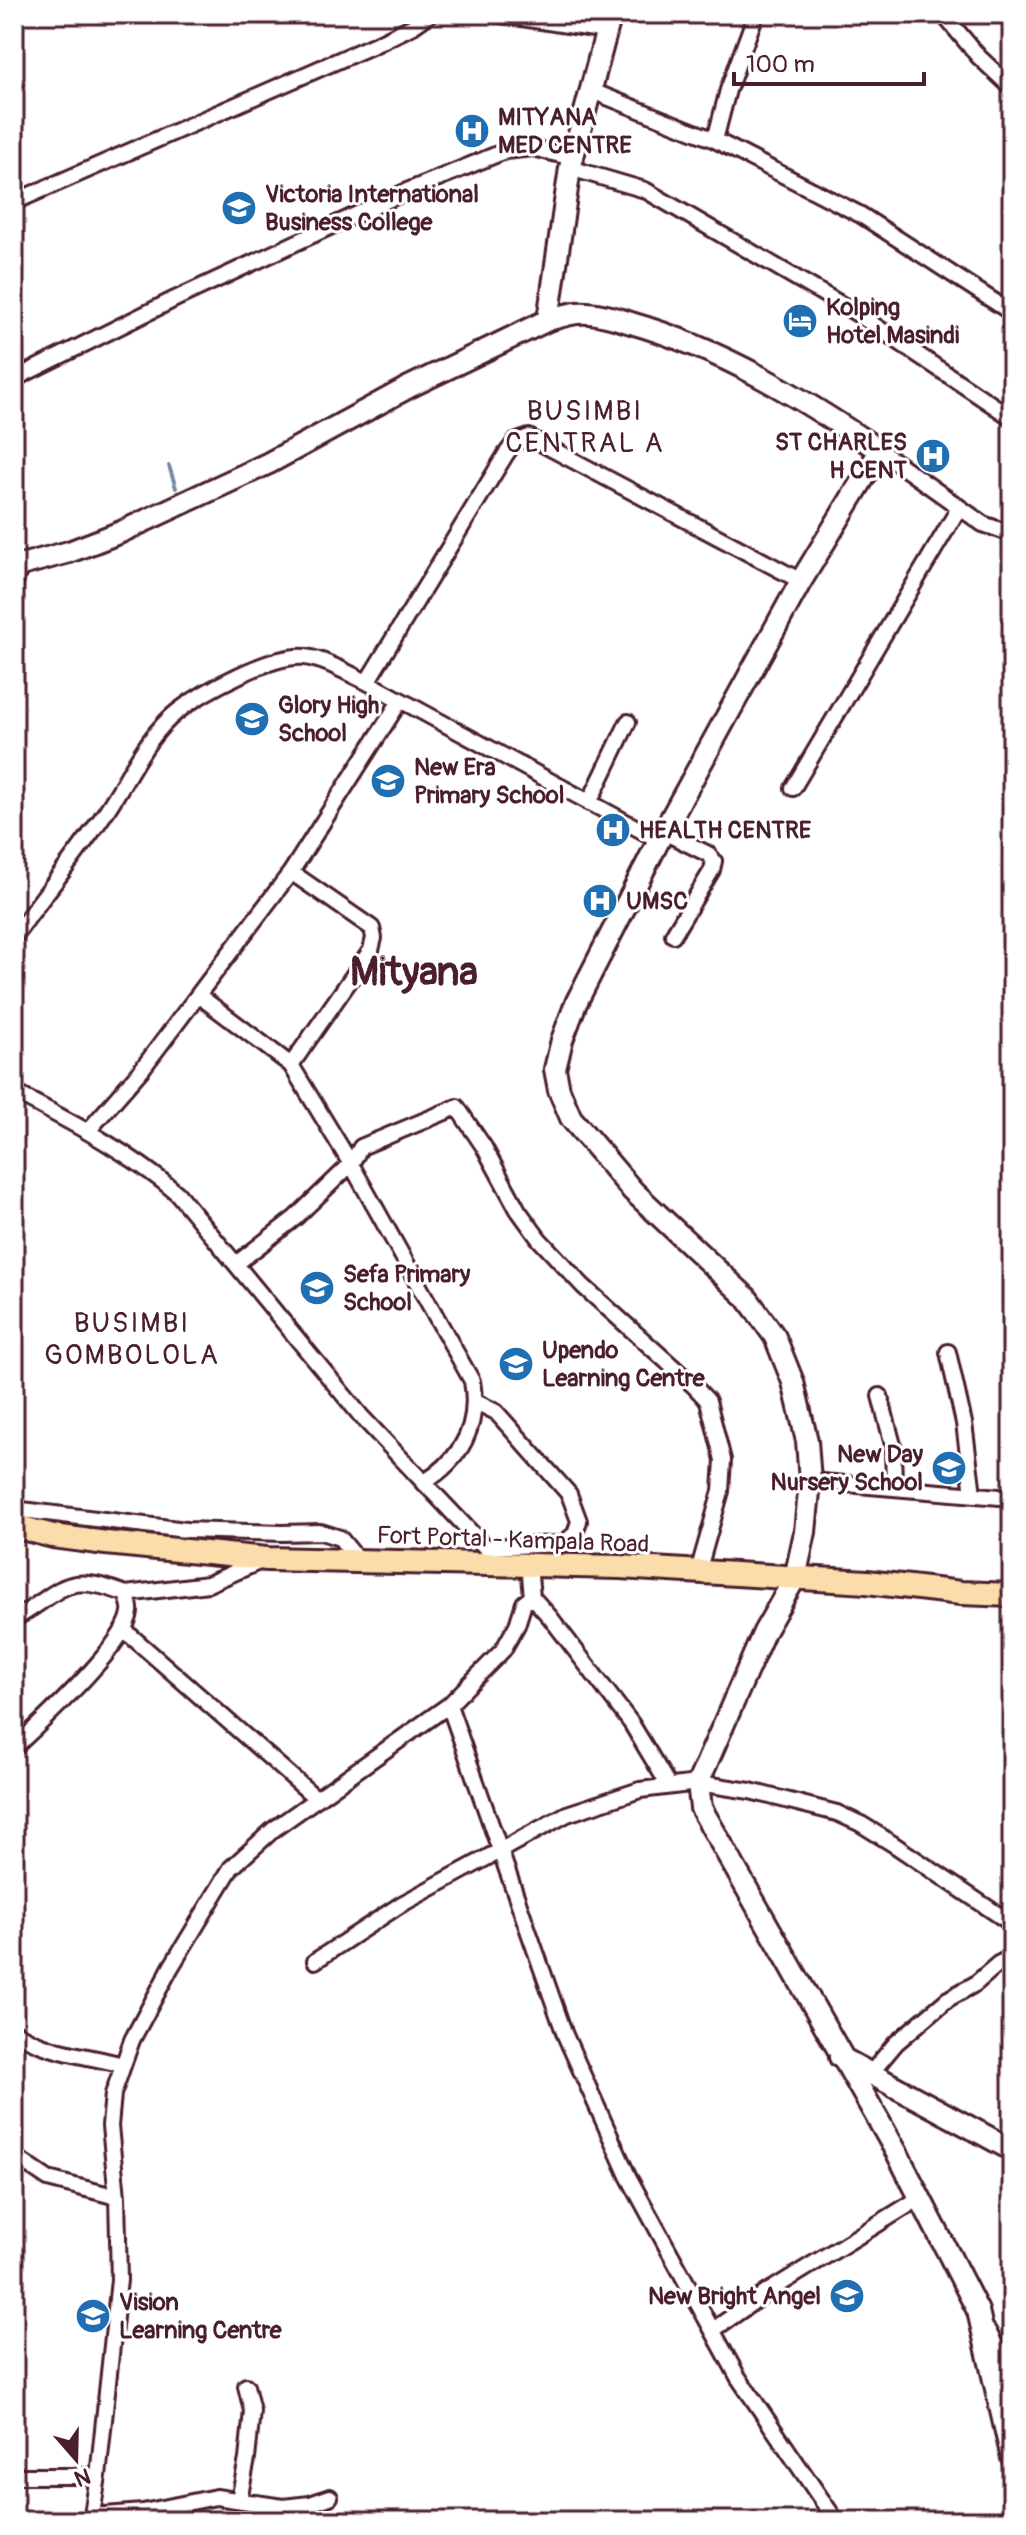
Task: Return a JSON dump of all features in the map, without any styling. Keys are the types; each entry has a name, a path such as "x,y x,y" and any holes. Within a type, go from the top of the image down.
{"main road":[{"path":"548,320 572,163 609,22"},
{"path":"16,573 121,532 269,463 409,387 548,320 580,312 672,335 727,358 880,451 801,581 662,836 576,1003 555,1069 559,1090 571,1118 633,1191 747,1298 775,1337 797,1397 807,1441 810,1481 805,1532 795,1578 764,1632 698,1783 701,1808 897,2153 978,2311 1012,2458"},
{"name":"Fort Portal - Kampala Road","path":"14,1526 53,1536 106,1543 267,1559 493,1556 529,1565 620,1567 867,1582 961,1593 1012,1595"},
{"path":"840,2057 1012,2150"}],"street":[{"path":"14,202 376,44 430,14"},
{"path":"494,14 609,22"},
{"path":"715,140 728,90 756,14"},
{"path":"943,14 979,57 1012,88"},
{"path":"592,91 715,140 861,215 1012,313"},
{"path":"14,379 393,197 505,151 533,148 645,190 856,313 1012,418"},
{"path":"367,682 506,454 515,442 529,437 801,581"},
{"path":"880,451 983,524 1012,534"},
{"path":"793,788 959,508"},
{"path":"14,937 107,811 154,736 178,712 219,687 276,660 304,657 367,682 589,803 708,854 714,861 712,870 673,935"},
{"path":"88,1131 142,1069 291,872 400,701"},
{"path":"589,803 628,722"},
{"path":"291,872 372,928 374,938 371,950 291,1065"},
{"path":"198,995 291,1065 351,1164 472,1381 476,1402 472,1429 440,1473 423,1483"},
{"path":"14,1092 88,1131 177,1193 361,1416 493,1556 563,1544 575,1534 579,1521 569,1494 496,1412 476,1402"},
{"path":"236,1264 295,1218 351,1164 361,1147 457,1107 484,1147 518,1210 539,1239 583,1286 708,1401 723,1460 721,1491 698,1572"},
{"path":"948,1352 964,1423 973,1494"},
{"path":"880,1396 893,1445 894,1488"},
{"path":"810,1481 1012,1498"},
{"path":"14,1509 186,1530 321,1532 340,1538 358,1560"},
{"path":"14,1619 70,1583 87,1581 126,1594 208,1584 267,1559"},
{"path":"529,1565 532,1597 631,1723 669,1786"},
{"path":"14,1748 83,1679 123,1629 131,1611 126,1594"},
{"path":"330,2497 310,2504 283,2507 216,2497 92,2519 119,2280 117,2197 110,2126 113,2094 132,2040 171,1967 231,1868 274,1829 449,1705 503,1650 517,1625 524,1603 532,1597"},
{"path":"123,1629 317,1799"},
{"path":"449,1705 565,2035 628,2176 738,2377 832,2515"},
{"path":"315,1961 400,1905 567,1814 640,1790 698,1783 750,1791 837,1813 893,1844 1012,1924"},
{"path":"871,2073 896,2043 948,1999 1012,1957"},
{"path":"14,2031 23,2038 63,2052 123,2065"},
{"path":"14,2156 48,2179 117,2197"},
{"path":"713,2330 769,2291 920,2198"},
{"path":"978,2311 1012,2377"},
{"path":"239,2500 252,2411 246,2386"},
{"path":"14,2476 98,2476"}],"waterway":[{"path":"169,466 176,488"}],"place":[{"name":"MITYANA MED CENTRE","path":"472,131"},
{"name":"Victoria International Business College","path":"239,208"},
{"name":"Kolping Hotel Masindi","path":"800,321"},
{"name":"ST CHARLES H CENT","path":"933,456"},
{"name":"Glory High School","path":"252,719"},
{"name":"New Era Primary School","path":"388,781"},
{"name":"HEALTH CENTRE","path":"613,830"},
{"name":"UMSC","path":"600,901"},
{"name":"Sefa Primary School","path":"317,1288"},
{"name":"Upendo Learning Centre","path":"516,1364"},
{"name":"New Day Nursery School","path":"949,1468"},
{"name":"New Bright Angel","path":"847,2296"},
{"name":"Vision Learning Centre","path":"93,2316"}],"district":[{"name":"BUSIMBI CENTRAL A","path":"585,427"},
{"name":"Mityana","path":"414,972"},
{"name":"BUSIMBI GOMBOLOLA","path":"132,1339"}]}
